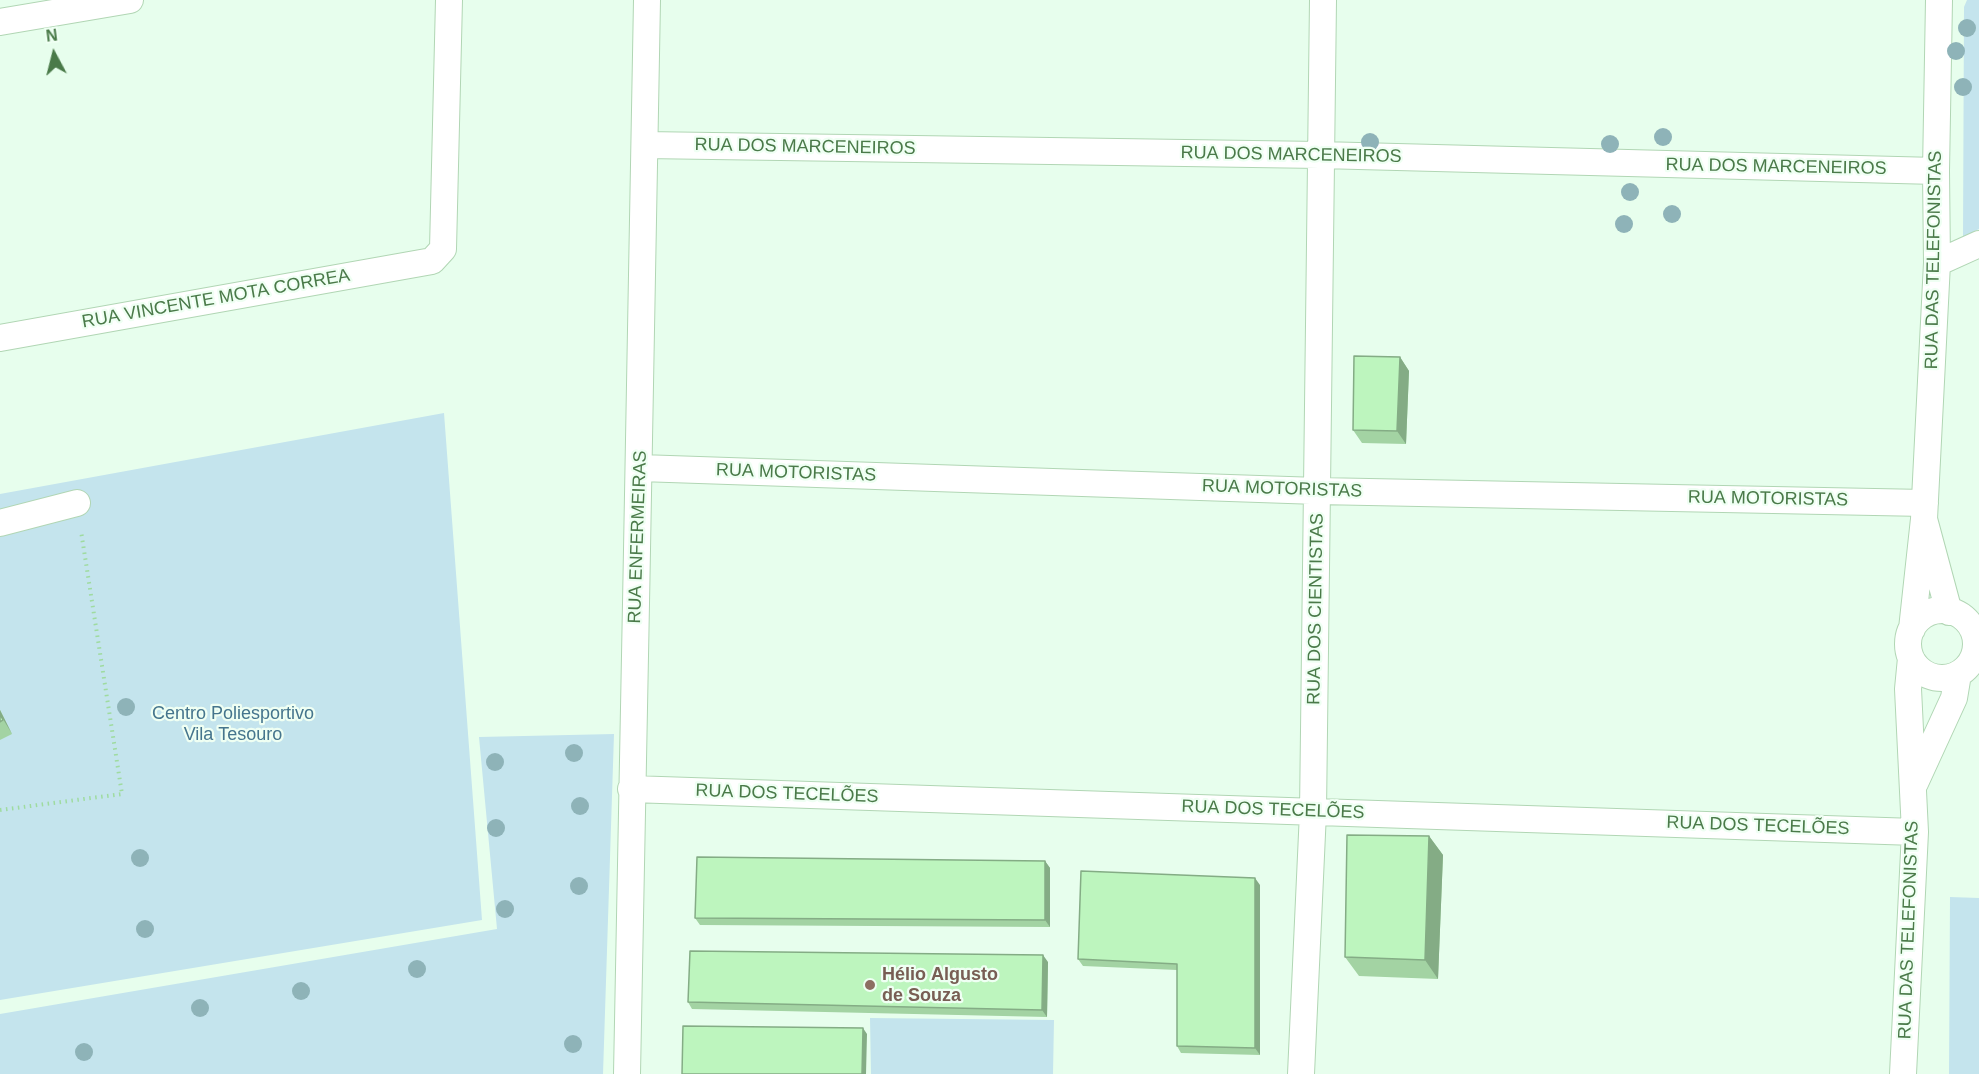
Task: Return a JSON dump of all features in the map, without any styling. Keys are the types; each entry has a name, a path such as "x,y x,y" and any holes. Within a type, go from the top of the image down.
{"street":[{"path":"0,22 130,0"},
{"name":"RUA VINCENTE MOTA CORREA","path":"0,338 432,261 443,249 449,0"},
{"name":"RUA ENFERMEIRAS","path":"627,1074 647,0"},
{"name":"RUA DOS CIENTISTAS","path":"1301,1074 1312,812 1323,0"},
{"name":"RUA DAS TELEFONISTAS","path":"1924,511 1937,263 1939,0"},
{"name":"RUA DOS MARCENEIROS","path":"645,145 1320,155 1936,171"},
{"path":"1937,263 1979,244"},
{"name":"RUA MOTORISTAS","path":"640,468 1924,511"},
{"path":"0,523 76,503"},
{"path":"1924,511 1949,612"},
{"path":"1924,511 1912,629 1909,639 1911,658 1917,667 1936,678 1947,678 1970,662"},
{"path":"1912,629 1928,614 1938,611 1960,615 1973,631 1976,650 1913,786"},
{"name":"RUA DAS TELEFONISTAS","path":"1903,1074 1915,831 1908,689 1911,658"},
{"name":"RUA DOS TECELÕES","path":"631,789 1915,831"}],"path":[{"path":"0,810 122,794 76,503"}],"green space":[{"path":"1967,0 1979,0 1979,229 1963,237 1964,7"},
{"name":"Centro Poliesportivo Vila Tesouro","path":"444,413 482,920 0,1000 0,494"},
{"path":"614,734 603,1074 0,1074 0,1014 497,929 479,737"},
{"path":"1950,897 1979,898 1979,1074 1949,1074"},
{"path":"870,1018 1054,1020 1053,1074 871,1074"}],"building":[{"path":"1354,356 1400,357 1397,431 1353,430"},
{"path":"1347,835 1429,836 1425,960 1345,957"},
{"path":"697,857 1045,861 1045,920 695,918"},
{"path":"1081,871 1255,878 1255,1048 1177,1046 1177,964 1078,959"},
{"name":"Hélio Algusto de Souza","path":"690,951 1043,955 1042,1010 688,1002"},
{"path":"683,1026 863,1028 862,1074 682,1074"}],"place":[{"name":"Hélio Algusto de Souza","path":"870,985"}]}
